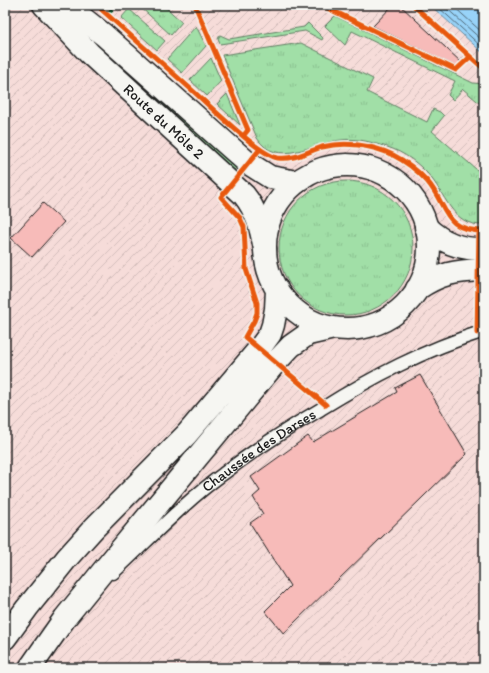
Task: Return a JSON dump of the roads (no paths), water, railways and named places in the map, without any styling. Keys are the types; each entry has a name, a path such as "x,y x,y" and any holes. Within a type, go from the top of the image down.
{"main road":[{"name":"Route du Môle 2","path":"44,5 89,54 244,195 251,204 260,224 265,249"},
{"name":"Route du Môle 2","path":"66,5 104,35 248,164 270,176 297,182"},
{"path":"336,165 353,165 370,168 393,179 406,190 419,207 426,227 429,243 428,259 424,274 417,289 400,309 386,319 362,328 336,328 320,324 298,313 287,302 277,289 267,266 265,249 268,223 275,207 297,182 320,169 336,165"},
{"path":"426,227 448,243 467,249 484,249"},
{"path":"417,289 435,278 450,273 484,270"},
{"path":"5,638 26,608 67,558 195,424 259,349 270,334 273,325 276,309 277,289"},
{"name":"Chaussée des Darses","path":"30,668 65,618 275,363 291,346 308,334 336,328"}],"lane":[{"name":"Chaussée des Darses","path":"65,618 205,488 261,446 377,376 428,351 484,331"}],"water":[{"path":"430,5 484,5 484,54"}]}
